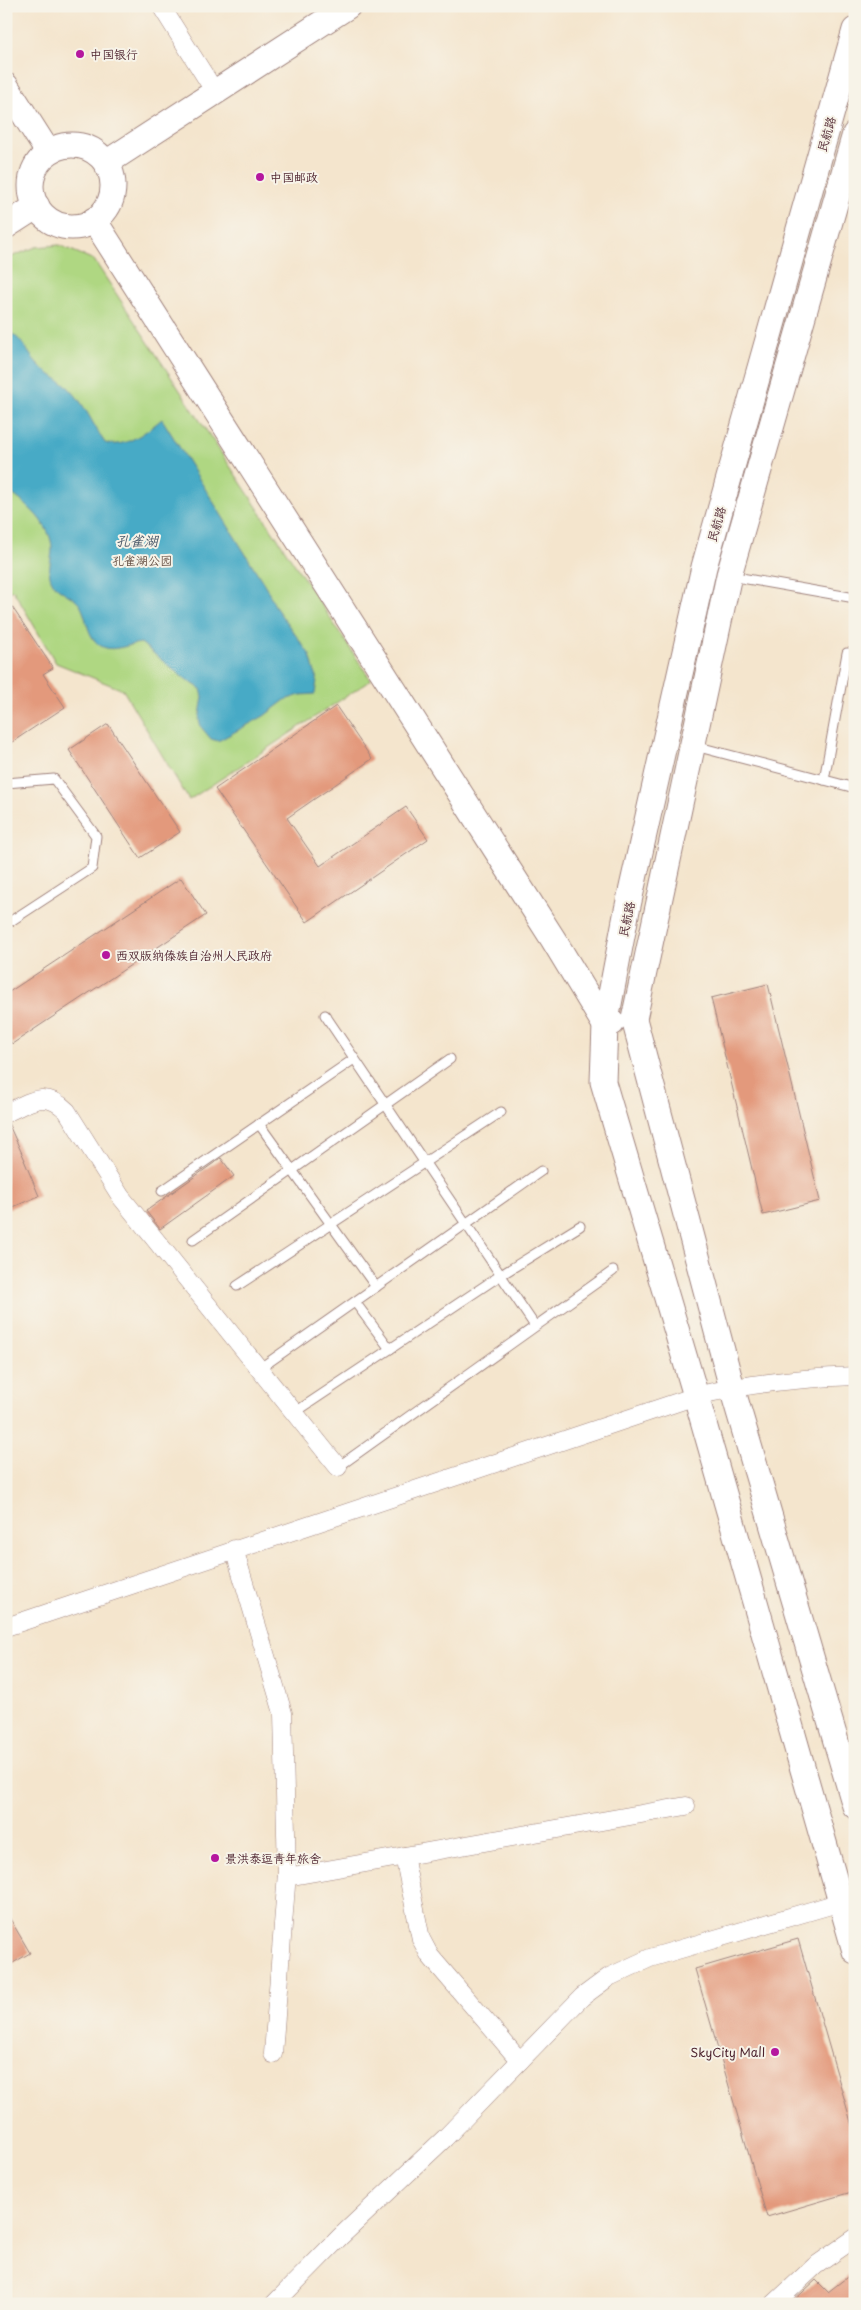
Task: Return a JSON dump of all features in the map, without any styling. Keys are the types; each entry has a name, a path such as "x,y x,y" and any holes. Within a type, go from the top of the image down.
{"main road":[{"path":"106,163 348,6"},
{"name":"民航路","path":"855,30 717,571 627,910 605,1025 603,1082 848,1900 855,1951"},
{"path":"6,86 48,152"},
{"name":"民航路","path":"634,1019 692,745 717,571 855,134"},
{"path":"73,145 86,147 106,163 111,175 113,188 110,200 103,212 94,220 81,226 67,226 53,222 42,214 31,189 32,175 38,162 48,152 60,147 73,145"},
{"path":"6,226 37,206"},
{"path":"94,220 548,930 605,1025 634,1019 732,1388 855,1806"}],"street":[{"path":"161,6 215,92"},
{"path":"6,1113 37,1099 48,1098 59,1103 67,1111 121,1198 338,1467"},
{"path":"6,1627 696,1396 732,1388 801,1378 855,1376"},
{"path":"234,1550 284,1713 287,1877 273,2054"},
{"path":"287,1877 686,1806"},
{"path":"404,1856 421,1939 430,1956 520,2061"},
{"path":"274,2304 340,2237 446,2138 582,1997 602,1981 622,1969 650,1958 848,1900"},
{"path":"774,2304 815,2266 855,2238"}],"lane":[{"path":"717,571 855,598"},
{"path":"824,780 847,653 855,653"},
{"path":"692,745 855,788"},
{"path":"6,783 54,779 96,836 92,868 11,921 6,919"},
{"path":"325,1015 535,1326"},
{"path":"162,1191 354,1059"},
{"path":"193,1240 450,1059"},
{"path":"237,1286 500,1112"},
{"path":"259,1124 376,1287"},
{"path":"259,1369 541,1171"},
{"path":"294,1413 501,1275 580,1226"},
{"path":"338,1467 613,1271"},
{"path":"354,1302 390,1349"}],"green space":[{"name":"孔雀湖公园","path":"59,245 94,260 371,680 189,800 123,690 56,663 13,590 6,593 6,259 36,247"}],"water":[{"name":"孔雀湖","path":"6,331 20,341 42,368 75,394 105,443 121,443 136,438 162,419 266,587 276,608 310,655 317,680 315,694 300,695 285,700 264,716 218,741 211,739 201,727 199,720 203,697 201,689 181,676 141,643 107,648 93,639 80,605 60,590 51,579 52,549 47,531 29,508 6,490"}],"building":[{"path":"6,598 53,668 43,674 65,707 6,746"},
{"path":"336,706 372,759 287,818 320,866 406,807 428,839 307,922 215,789"},
{"path":"108,724 180,832 140,858 69,750"},
{"name":"西双版纳傣族自治州人民政府","path":"181,878 206,915 12,1044 6,1034 6,994"},
{"path":"768,984 820,1201 763,1215 711,998"},
{"path":"6,1123 8,1123 25,1160 39,1196 6,1210"},
{"path":"221,1158 234,1176 160,1229 146,1211"},
{"path":"6,1912 30,1953 6,1967"},
{"name":"SkyCity Mall","path":"798,1939 855,2136 855,2191 767,2217 695,1969"},
{"path":"855,2271 855,2295 844,2304 790,2304 816,2280 828,2292"}],"place":[{"name":"中国银行","path":"80,54"},
{"name":"中国邮政","path":"260,177"},
{"name":"西双版纳傣族自治州人民政府","path":"106,955"},
{"name":"景洪泰逗青年旅舍","path":"215,1858"},
{"name":"SkyCity Mall","path":"775,2052"}]}
